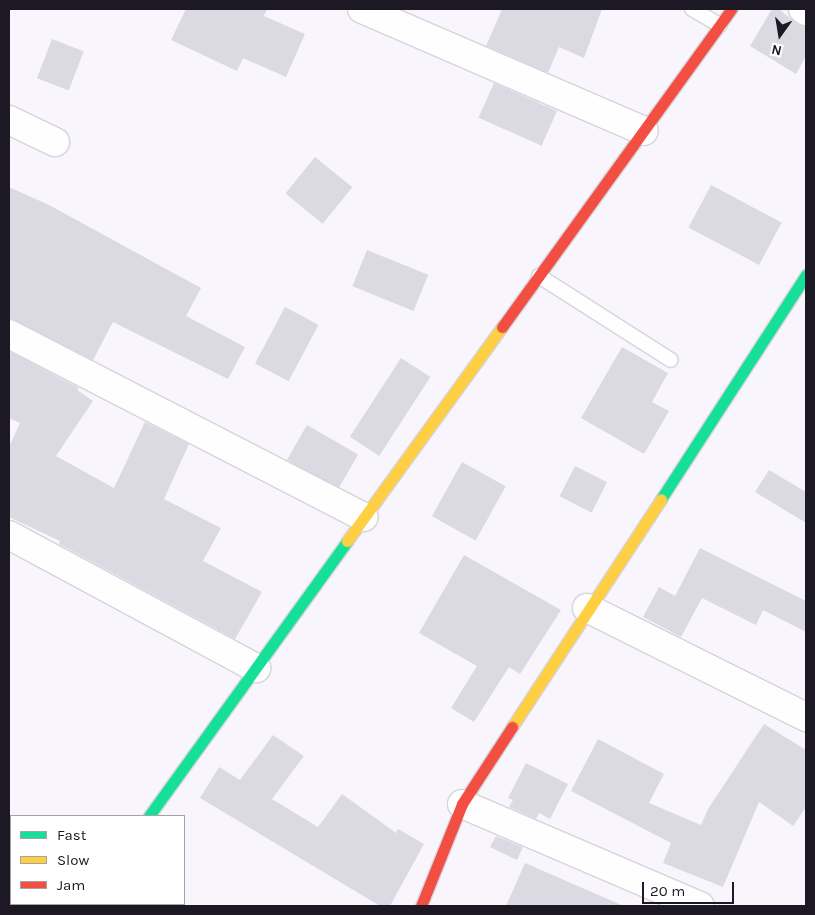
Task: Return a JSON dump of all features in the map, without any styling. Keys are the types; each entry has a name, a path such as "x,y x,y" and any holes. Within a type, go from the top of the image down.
{"main road":[{"path":"151,815 731,9"},
{"path":"421,906 462,804 587,608 806,275"}],"street":[{"path":"362,9 644,132"},
{"path":"802,9 806,11"},
{"path":"9,120 55,142"},
{"path":"9,334 364,517"},
{"path":"9,534 256,668"},
{"path":"587,608 806,718"},
{"path":"462,804 700,906"}],"lane":[{"path":"692,9 720,24"},
{"path":"539,276 671,360"}],"building":[{"path":"186,9 267,9 264,16 305,34 286,77 243,58 237,71 171,40"},
{"path":"502,9 602,9 584,58 559,47 548,73 486,46"},
{"path":"772,9 779,9 797,24 806,26 806,56 796,74 750,46"},
{"path":"52,39 84,51 69,90 37,78"},
{"path":"494,83 557,111 542,146 479,118"},
{"path":"315,157 352,187 323,224 285,194"},
{"path":"711,185 782,223 759,265 688,227"},
{"path":"9,187 49,205 201,288 186,316 245,347 228,379 113,322 93,360 9,318"},
{"path":"367,250 428,275 414,311 352,286"},
{"path":"285,307 319,325 289,381 255,364"},
{"path":"622,347 668,373 652,402 669,411 644,454 581,418"},
{"path":"9,351 79,388 77,390 93,401 56,456 114,488 145,422 189,444 164,499 221,528 203,561 262,592 235,639 59,544 60,541 9,517 9,447 20,423 9,418"},
{"path":"401,358 430,377 379,456 350,437"},
{"path":"307,425 358,454 338,489 287,460"},
{"path":"462,462 506,486 476,540 432,516"},
{"path":"575,466 607,482 592,513 560,496"},
{"path":"769,470 806,492 806,523 755,492"},
{"path":"700,548 806,601 806,632 763,610 756,625 702,598 681,637 643,617 659,587 675,596"},
{"path":"464,555 561,610 520,674 509,667 474,722 451,708 477,666 419,633"},
{"path":"764,724 806,750 806,807 793,826 759,802 723,887 663,863 671,843 571,791 598,739 664,774 649,803 701,825 708,809"},
{"path":"273,735 304,756 272,799 318,827 342,794 396,833 398,829 424,844 390,906 380,906 200,798 219,767 240,780"},
{"path":"526,763 568,784 550,819 539,813 536,819 509,807 513,800 508,798"},
{"path":"496,836 523,847 517,860 490,847"},
{"path":"525,863 580,887 624,906 506,906"}],"traffic: fast":[{"path":"661,499 806,275"},
{"path":"150,815 347,541"}],"traffic: slow":[{"path":"347,541 502,327"},
{"path":"512,727 661,499"}],"traffic: jam":[{"path":"502,327 731,9"},
{"path":"421,906 462,804 512,727"}]}
